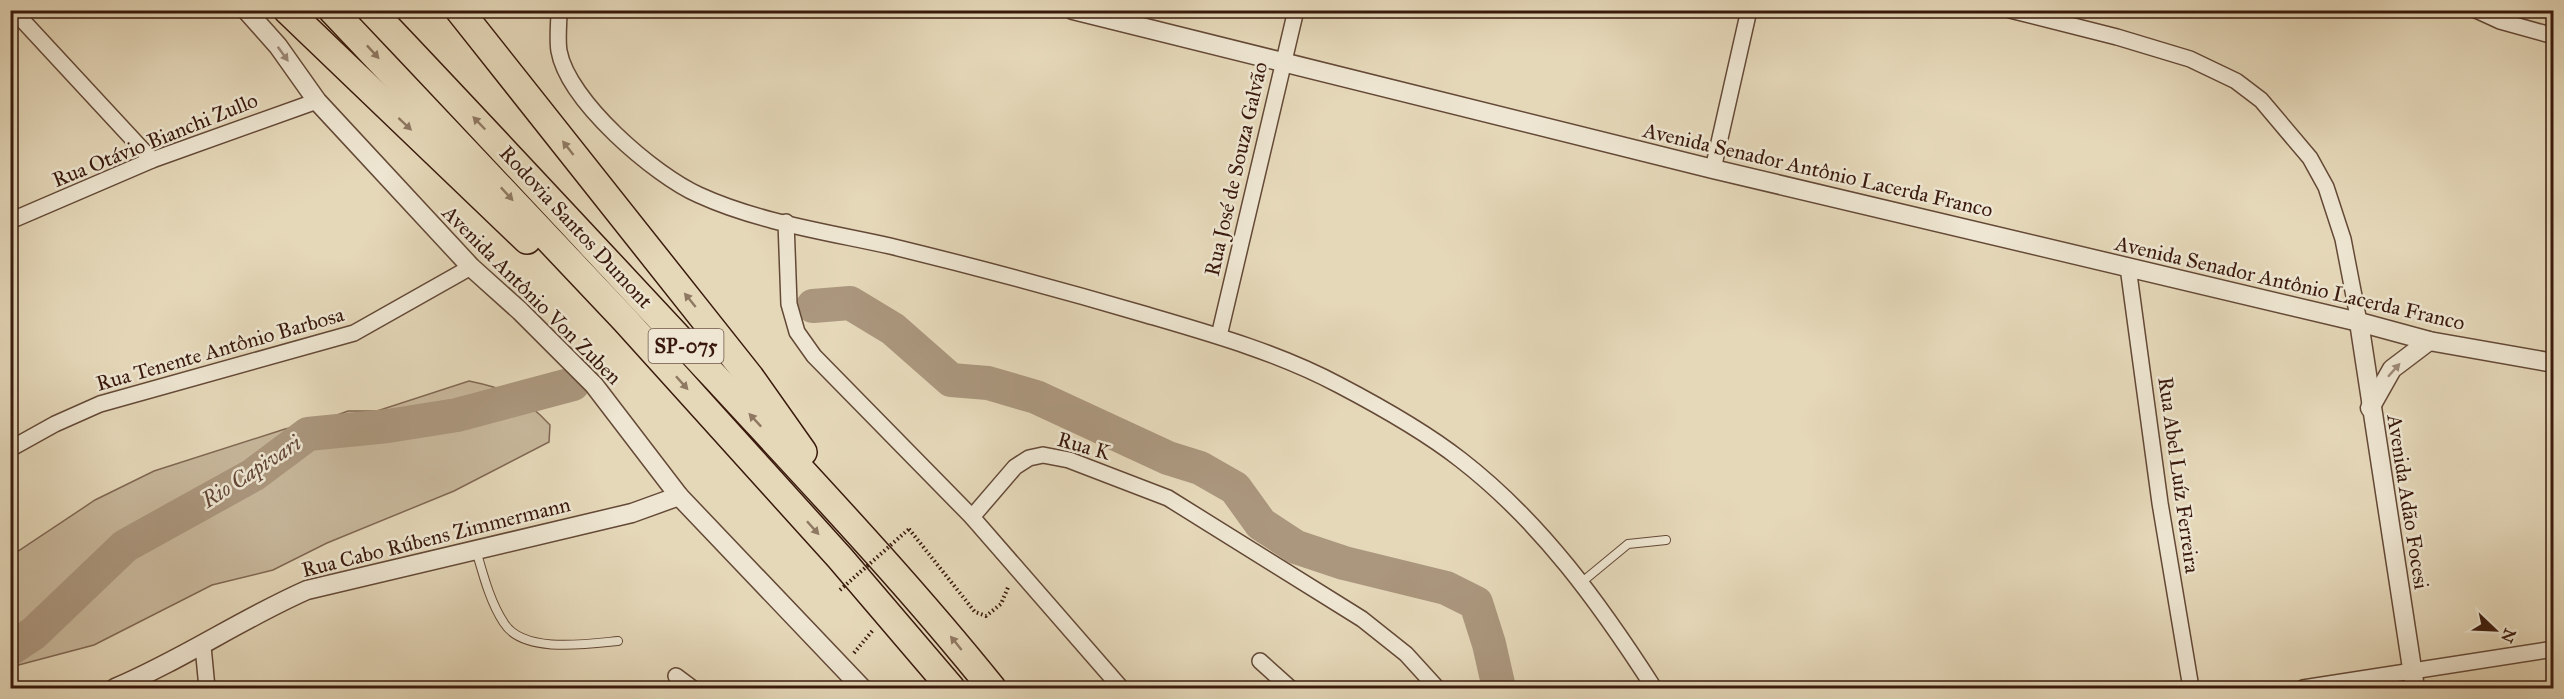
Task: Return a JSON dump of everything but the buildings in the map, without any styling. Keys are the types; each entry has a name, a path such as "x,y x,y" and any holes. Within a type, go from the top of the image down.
{"highway":[{"path":"287,10 514,230 625,320"},
{"name":"Rodovia Santos Dumont","path":"332,10 625,320 840,558 951,688"},
{"name":"Rodovia Santos Dumont","path":"371,10 489,133 861,534 946,631 992,688"},
{"path":"459,10 750,377 861,534"}],"street":[{"path":"13,10 152,160"},
{"name":"Avenida Antônio Von Zuben","path":"246,10 278,46 316,101 471,267 520,311 594,385 679,496 862,688"},
{"path":"559,10 559,53 572,80 596,114 649,166 697,195 737,210 1007,274 1219,336 1260,350 1336,383 1410,425 1462,460 1512,505 1582,582 1654,688"},
{"name":"Avenida Senador Antônio Lacerda Franco","path":"1073,10 1713,170 2359,322 2429,341 2553,363"},
{"name":"Rua José de Souza Galvão","path":"1219,336 1296,10"},
{"path":"1713,170 1749,10"},
{"path":"2010,10 2117,37 2190,59 2236,81 2261,100 2310,158 2326,187 2343,239 2359,322"},
{"path":"2476,10 2500,21 2553,36"},
{"name":"Rua Otávio Bianchi Zullo","path":"10,221 152,160 316,101"},
{"path":"786,222 789,304 798,332 814,356 972,517 1121,688"},
{"name":"Rua Tenente Antônio Barbosa","path":"10,449 55,424 100,404 354,333 471,267"},
{"name":"Rua Abel Luíz Ferreira","path":"2128,267 2160,503 2191,688"},
{"name":"Avenida Adão Focesi","path":"2359,322 2370,408 2415,688"},
{"path":"2370,408 2392,369 2429,341"},
{"name":"Rua K","path":"972,517 1015,467 1029,458 1043,455 1069,460 1168,498 1362,619 1406,654 1437,688"},
{"name":"Rua Cabo Rúbens Zimmermann","path":"116,688 160,669 267,607 307,590 476,548 632,513 679,496"},
{"path":"203,646 207,688"},
{"path":"2303,688 2411,669 2553,649"},
{"path":"1260,661 1290,688"},
{"path":"676,676 693,688"}],"lane":[{"path":"1582,582 1628,544 1666,540"},
{"path":"476,548 494,603 505,625 515,633 527,639 570,647 618,641"}],"path":[{"path":"847,598 840,590 909,529 975,612 986,616 1000,604 1017,568"},
{"path":"842,666 874,631 867,623"}],"shaded area":[{"path":"469,381 494,387 523,400 550,425 549,442 454,491 327,543 273,570 212,585 94,645 11,667 11,556 95,500 154,471 285,429 318,422 348,411 377,411"}],"waterway":[{"path":"813,306 850,303 893,329 951,380 988,383 1036,397 1168,458 1200,468 1235,488 1261,524 1296,547 1344,563 1446,588 1476,603 1489,644 1499,688"},
{"name":"Rio Capivari","path":"10,649 34,633 125,546 253,475 308,434 388,426 457,415 573,384"}]}
